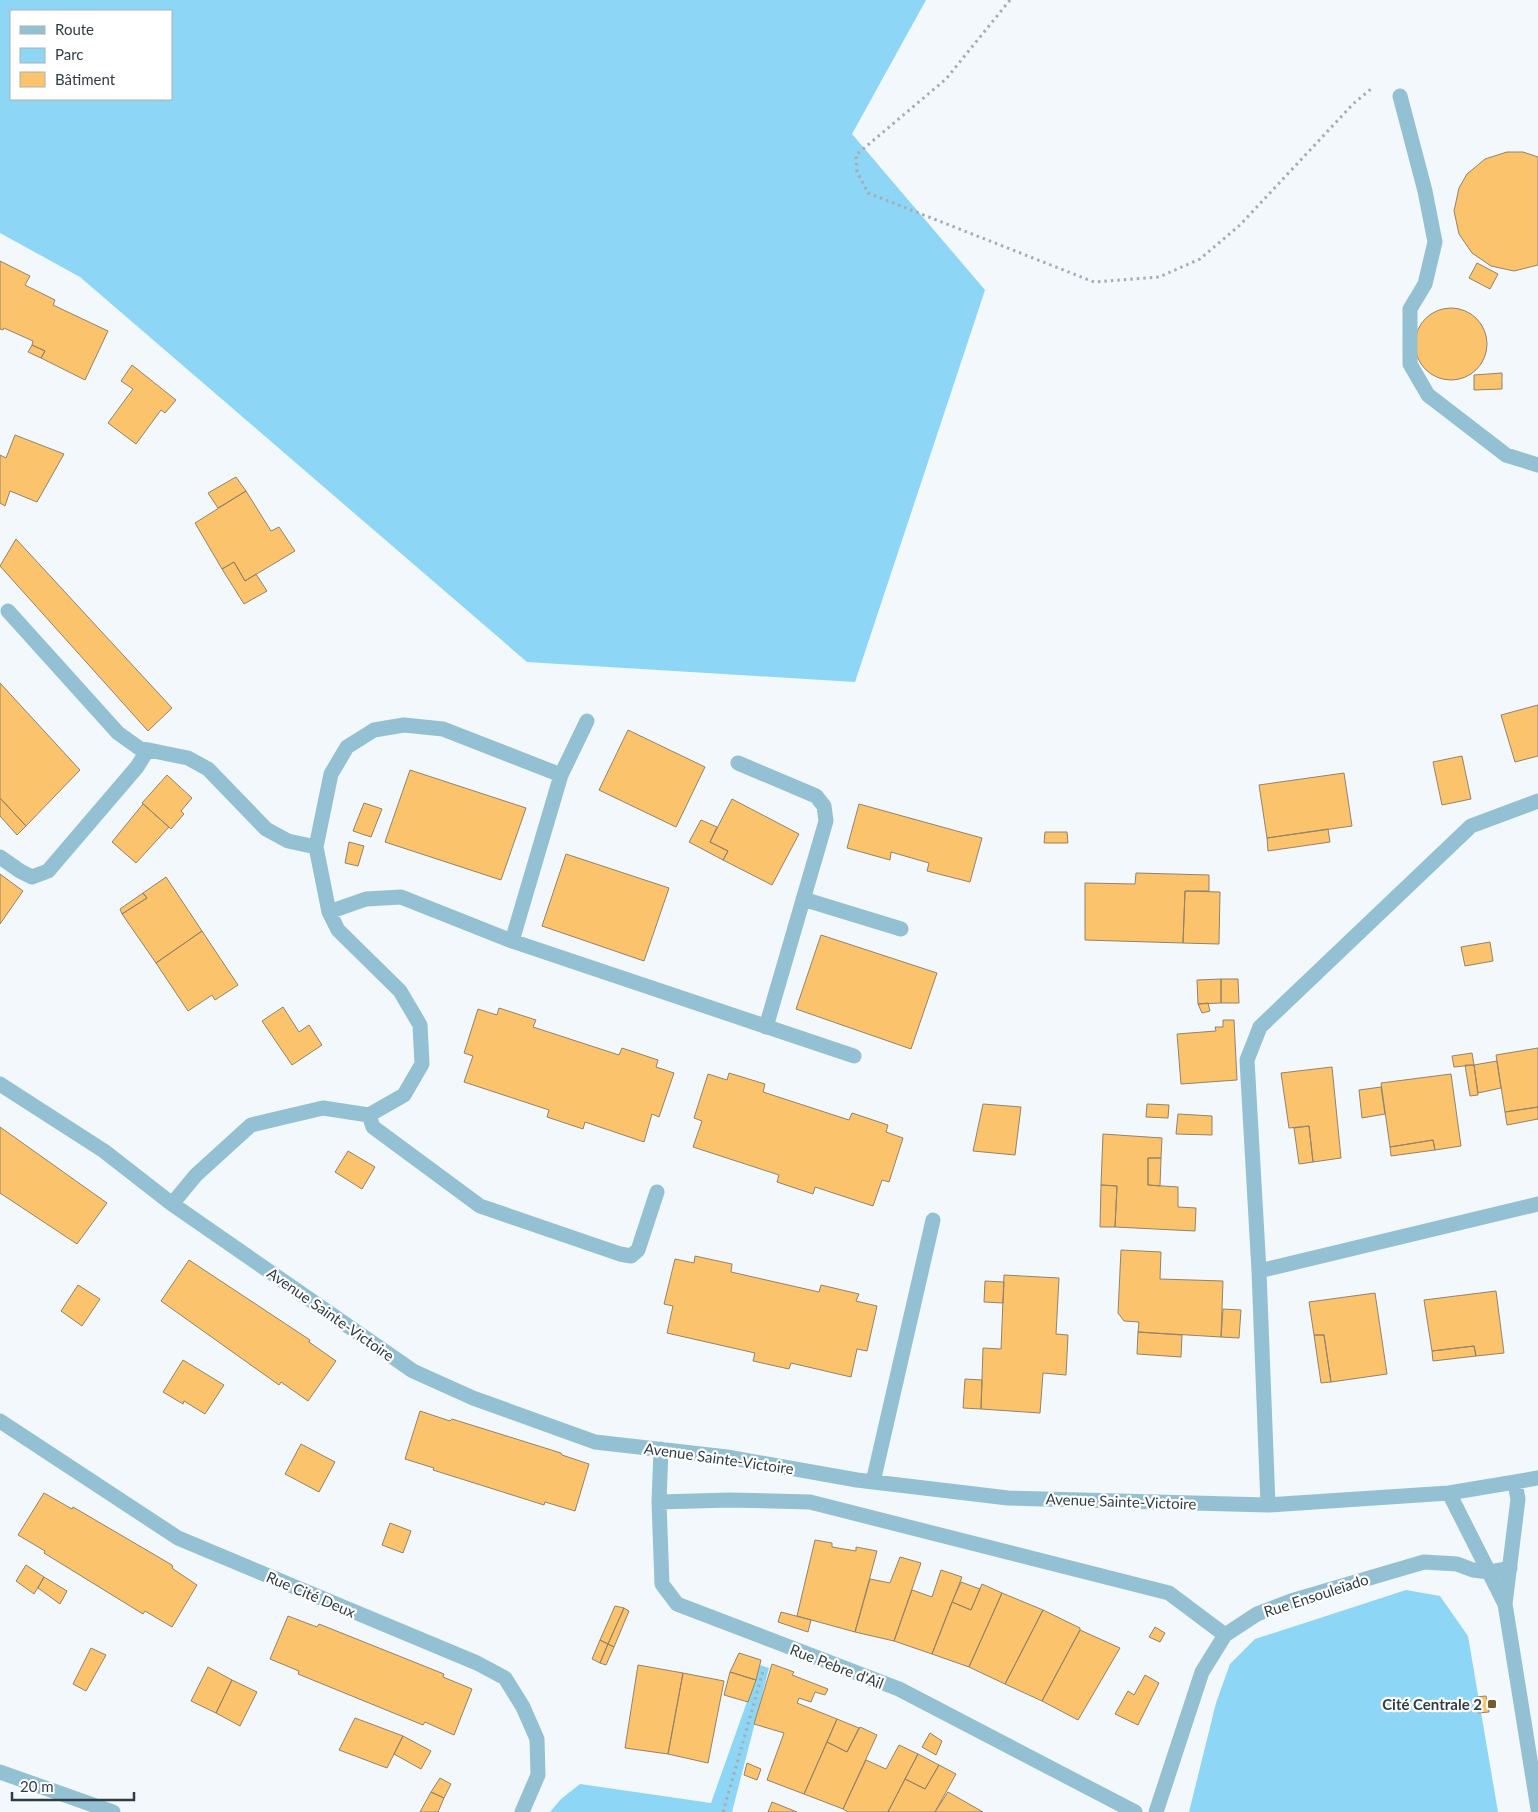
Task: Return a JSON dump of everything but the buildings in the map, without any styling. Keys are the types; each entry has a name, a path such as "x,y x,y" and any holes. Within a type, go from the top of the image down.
{"street":[{"path":"1400,96 1425,191 1435,242 1425,284 1410,309 1410,364 1428,395 1506,455 1538,465"},
{"path":"8,611 118,733 138,748 188,758 208,769 266,829 288,841 316,847"},
{"path":"512,940 562,775 587,721"},
{"path":"172,1204 196,1175 251,1124 323,1108 369,1115 404,1095 422,1064 420,1025 400,991 338,930 329,912 316,847 331,774 347,747 374,730 404,725 443,728 562,775"},
{"path":"0,856 20,871 32,877 48,871 137,767 147,751"},
{"path":"738,763 816,796 824,806 826,821 766,1027"},
{"path":"1268,1505 1259,1271 1247,1060 1260,1027 1471,826 1538,800"},
{"path":"329,912 366,899 400,897 512,940 854,1056"},
{"path":"803,899 901,929"},
{"name":"Avenue Sainte-Victoire","path":"0,1084 104,1151 172,1204 413,1371 473,1398 595,1442 727,1457 873,1482 1008,1498 1268,1505 1449,1493 1538,1478"},
{"path":"369,1115 373,1127 480,1206 620,1254 631,1256 638,1250 657,1192"},
{"path":"1259,1271 1538,1204"},
{"path":"873,1482 933,1220"},
{"name":"Rue Cité Deux","path":"0,1421 178,1538 476,1663 505,1678 523,1706 538,1739 538,1775 522,1812"},
{"name":"Rue Pebre d'Ail","path":"661,1449 659,1502 662,1584 678,1604 899,1689 1135,1812"},
{"path":"1515,1483 1518,1499 1505,1604 1538,1809"},
{"path":"1449,1493 1505,1604"},
{"path":"659,1502 810,1502 1169,1593 1225,1634"},
{"name":"Rue Ensouleïado","path":"1156,1812 1202,1672 1225,1634 1258,1614 1290,1601 1424,1562 1457,1564 1473,1570 1489,1572 1510,1568"},
{"path":"0,1772 113,1812"}],"path":[{"path":"1010,0 946,79 856,156 857,172 868,193 1094,282 1159,276 1200,259 1240,225 1353,104 1380,82 1395,76 1400,96"},
{"path":"722,1812 772,1641"}],"green space":[{"path":"0,0 926,0 852,134 985,290 855,682 527,662 80,277 0,233"},
{"path":"1406,1590 1440,1596 1468,1636 1498,1812 1189,1812 1216,1703 1230,1664 1255,1639"},
{"path":"760,1665 769,1668 732,1812 550,1812 561,1799 580,1784 711,1803"}],"place":[{"name":"Cité Centrale 2","path":"1492,1704"}]}
